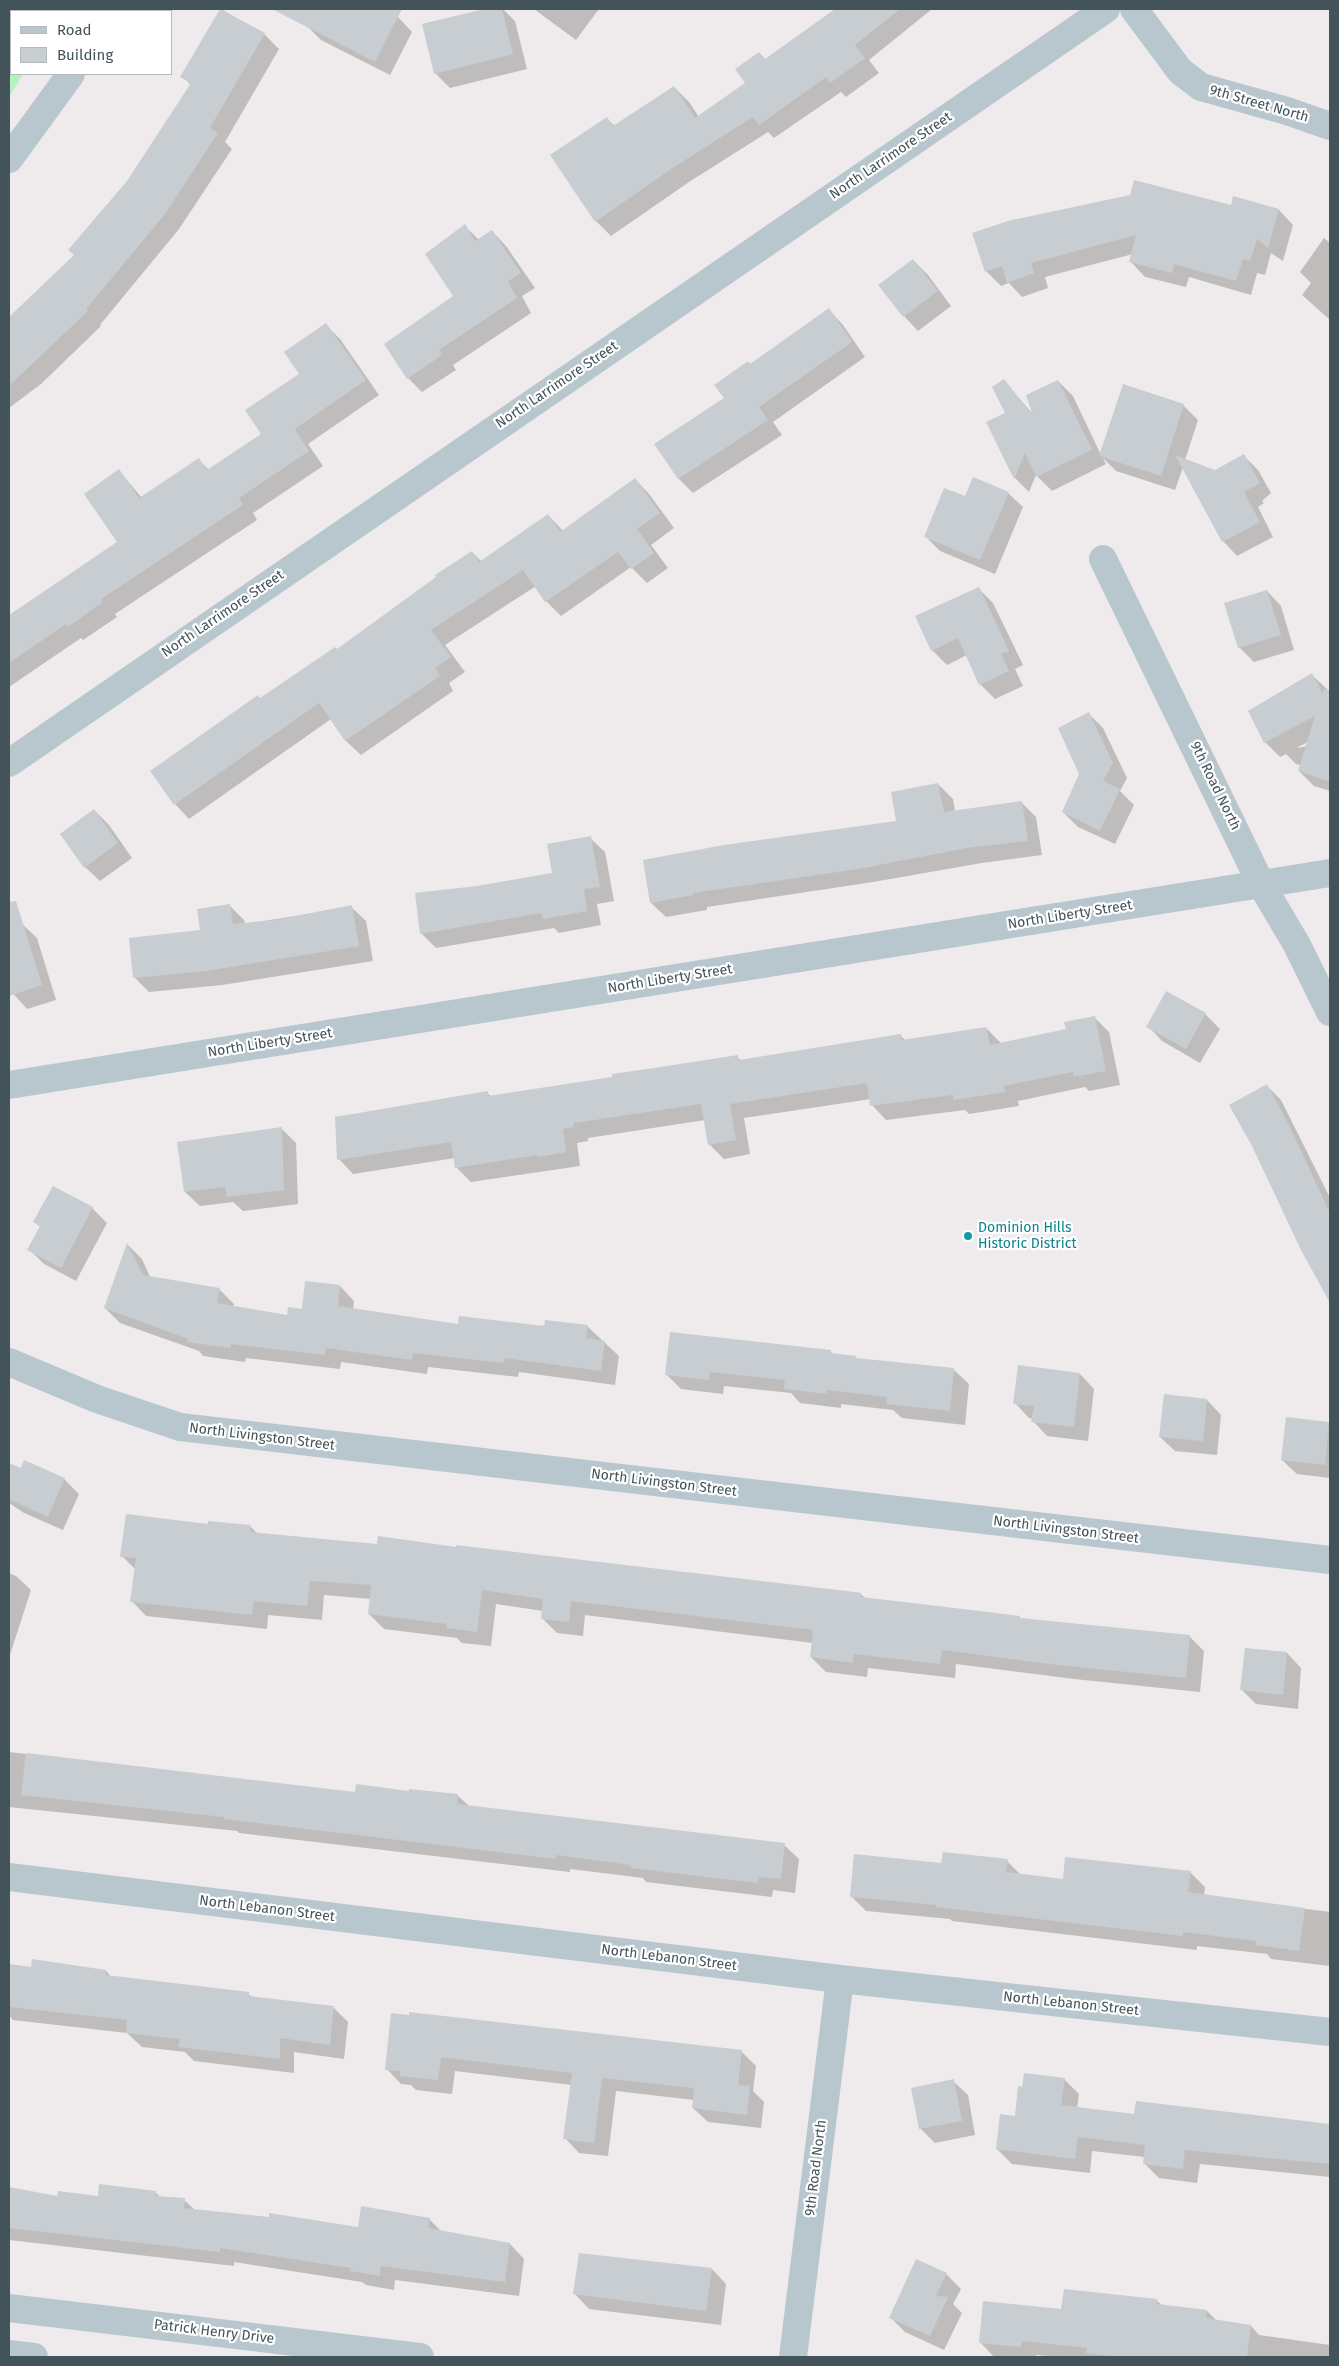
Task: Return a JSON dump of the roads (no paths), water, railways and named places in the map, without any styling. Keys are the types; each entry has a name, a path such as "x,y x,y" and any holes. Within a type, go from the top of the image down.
{"street":[{"name":"North Larrimore Street","path":"9,763 1106,9"},
{"name":"9th Street North","path":"1134,9 1180,71 1201,87 1287,111 1330,126"},
{"path":"9,159 70,75"},
{"name":"9th Road North","path":"1103,559 1261,884 1297,945 1330,1012"},
{"name":"North Liberty Street","path":"9,1085 1330,873"},
{"name":"North Livingston Street","path":"9,1362 97,1399 180,1427 1330,1560"},
{"name":"North Lebanon Street","path":"9,1877 840,1979 1330,2032"},
{"name":"9th Road North","path":"793,2357 840,1979"},
{"name":"Patrick Henry Drive","path":"9,2308 420,2357"},
{"path":"9,2354 34,2357"}],"place":[{"name":"Dominion Hills Historic District","path":"968,1236"}]}
